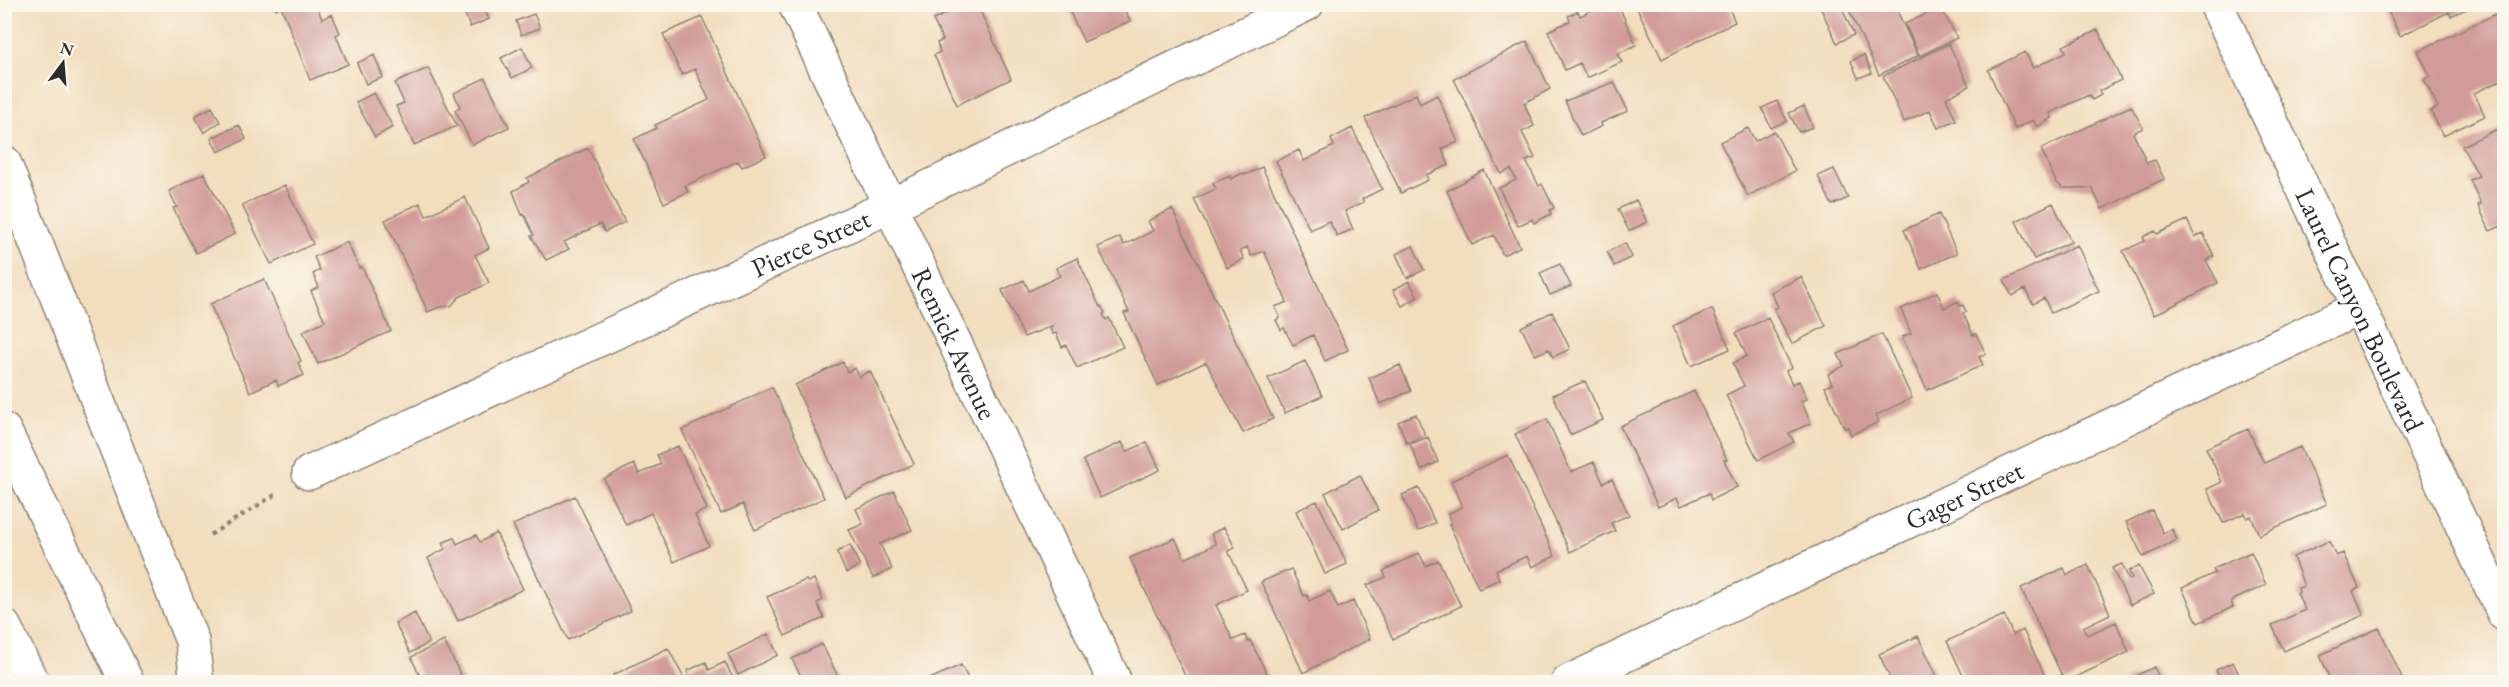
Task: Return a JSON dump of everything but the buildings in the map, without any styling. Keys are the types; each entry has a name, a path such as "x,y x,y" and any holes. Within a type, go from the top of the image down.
{"main road":[{"name":"Remick Avenue","path":"795,4 1115,682"},
{"name":"Pierce Street","path":"309,473 890,206 1307,4"},
{"name":"Laurel Canyon Boulevard","path":"2216,4 2505,614"},
{"path":"4,162 192,641 197,682"},
{"name":"Gager Street","path":"1568,682 2360,308"},
{"path":"4,430 128,682"},
{"path":"4,626 32,682"}],"path":[{"path":"210,535 309,473"}]}
